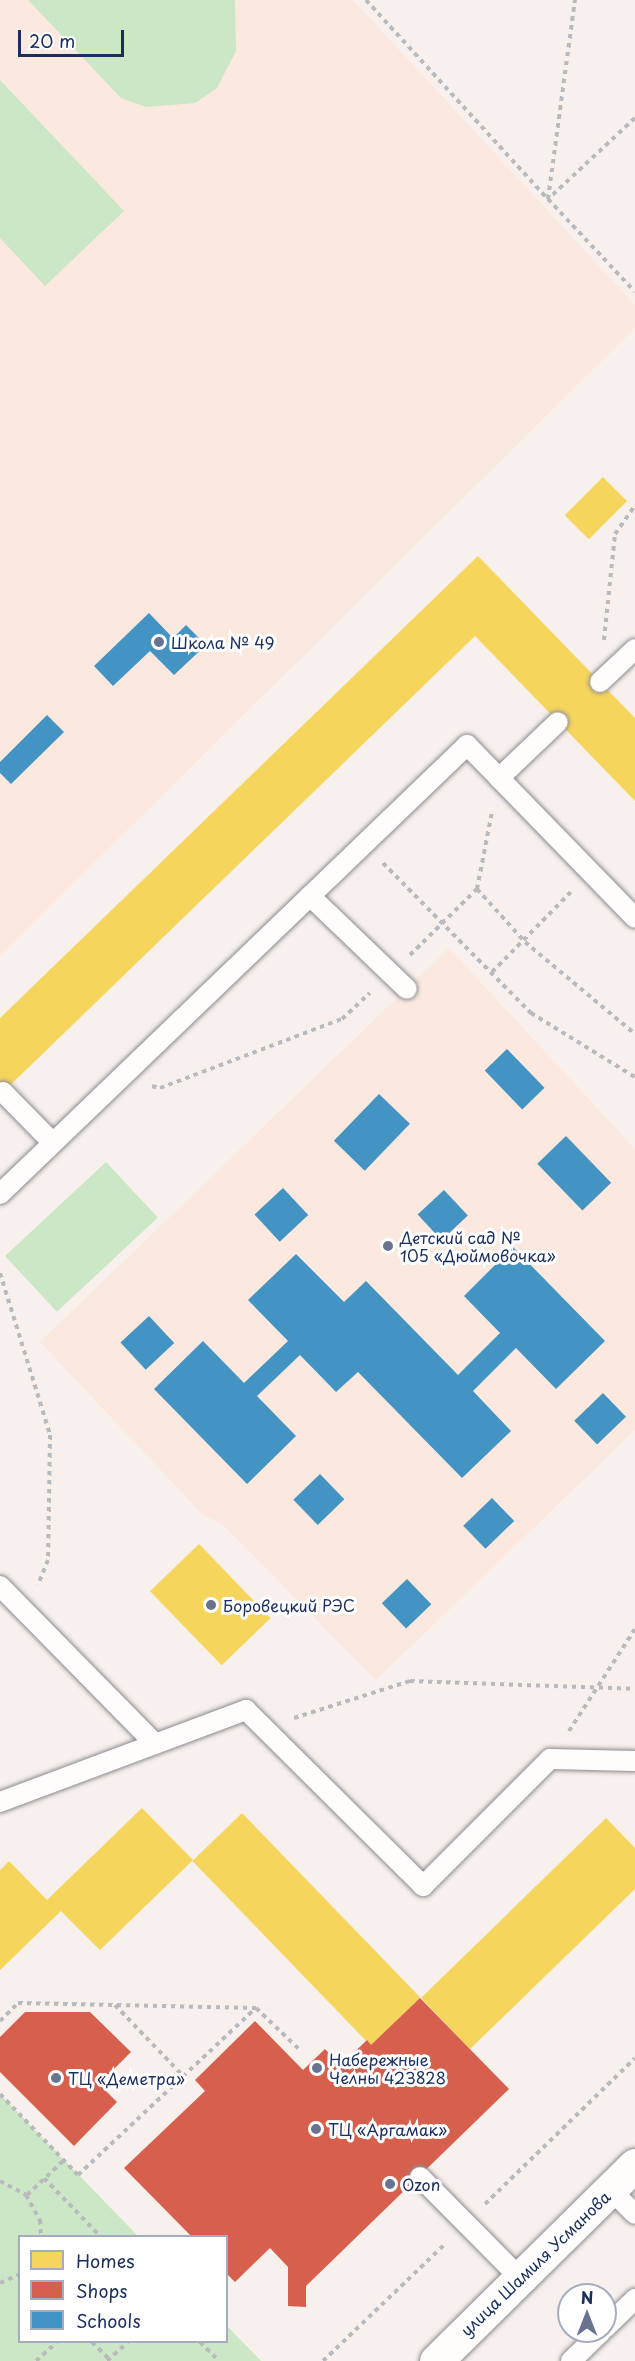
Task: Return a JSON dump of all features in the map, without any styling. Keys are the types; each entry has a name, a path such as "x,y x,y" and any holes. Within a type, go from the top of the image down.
{"street":[{"name":"улица Шамиля Усманова","path":"436,2361 635,2165"}],"lane":[{"path":"600,682 635,649"},
{"path":"499,778 558,722"},
{"path":"0,1194 466,745 635,918"},
{"path":"310,896 407,989"},
{"path":"3,1092 53,1143"},
{"path":"0,1586 155,1744"},
{"path":"0,1802 246,1710 423,1886 550,1759 635,1761"},
{"path":"420,2177 519,2277"},
{"path":"610,2189 635,2214"},
{"path":"617,2316 635,2299"},
{"path":"571,2361 589,2343"}],"path":[{"path":"366,0 635,292"},
{"path":"548,199 575,0"},
{"path":"548,199 635,118"},
{"path":"600,682 615,534 635,505"},
{"path":"119,1079 160,1088 342,1019 477,889 499,778"},
{"path":"364,844 531,1013 635,1077"},
{"path":"492,972 525,942 590,872"},
{"path":"477,889 525,942 635,1034"},
{"path":"0,1273 50,1435 48,1560 27,1614"},
{"path":"550,1759 635,1629"},
{"path":"246,1710 298,1718 410,1681 635,1689"},
{"path":"0,2021 18,2003 256,2007 301,2051"},
{"path":"114,2005 183,2076"},
{"path":"0,2094 78,2175 256,2007"},
{"path":"27,2196 63,2161"},
{"path":"44,2178 99,2235"},
{"path":"0,2181 27,2196 38,2214 41,2235"},
{"path":"0,2283 18,2275"},
{"path":"36,2361 56,2343"},
{"path":"93,2343 109,2360 127,2343"},
{"path":"201,2343 219,2361"}],"shaded area":[{"name":"Школа № 49","path":"0,0 353,0 635,305 635,328 0,956"},
{"name":"Детский сад № 105 «Дюймовочка»","path":"449,948 635,1149 635,1430 376,1680 222,1524 203,1515 40,1342"}],"green space":[{"path":"28,0 235,0 236,51 217,88 195,103 146,107 121,98"},
{"path":"0,80 124,211 45,286 0,238"},
{"path":"106,1162 158,1218 57,1312 5,1256"},
{"path":"0,2094 137,2235 18,2235 18,2343 228,2343 228,2327 261,2361 0,2361"}],"building: Homes":[{"path":"603,477 627,501 589,539 565,515"},
{"path":"478,556 635,718 635,801 475,636 0,1095 0,1018"},
{"name":"Боровецкий РЭС","path":"199,1544 271,1618 222,1665 150,1591"},
{"path":"142,1808 193,1860 100,1950 61,1911 0,1970 0,1870 9,1861 47,1900"},
{"path":"242,1813 421,1998 371,2046 192,1861"},
{"path":"606,1818 635,1848 635,1889 470,2049 421,1998"}],"building: Shops":[{"name":"ТЦ «Аргамак»","path":"420,1998 509,2089 306,2286 306,2307 288,2306 288,2267 270,2248 235,2282 228,2275 228,2235 190,2235 124,2168 205,2091 195,2080 255,2021 303,2070 325,2049 340,2066 367,2040 371,2045"},
{"name":"ТЦ «Деметра»","path":"25,2012 90,2012 131,2052 99,2084 117,2102 74,2146 0,2072 0,2037"}],"building: Schools":[{"path":"149,613 173,638 186,625 206,645 174,675 150,651 113,686 94,666"},
{"path":"47,715 64,732 11,784 0,773 0,762"},
{"path":"507,1049 545,1088 522,1109 485,1071"},
{"path":"379,1094 410,1124 365,1171 334,1141"},
{"path":"566,1136 611,1183 582,1211 537,1164"},
{"path":"283,1188 308,1215 280,1242 254,1215"},
{"path":"444,1190 468,1216 442,1240 418,1215"},
{"path":"513,1247 605,1341 556,1389 516,1348 473,1391 511,1431 462,1478 358,1372 336,1392 300,1355 257,1396 296,1436 247,1484 154,1389 203,1341 244,1383 288,1341 248,1300 296,1254 344,1302 366,1281 458,1375 500,1333 464,1296"},
{"path":"149,1316 174,1343 146,1370 120,1343"},
{"path":"603,1393 626,1417 597,1445 574,1421"},
{"path":"320,1474 344,1499 318,1525 293,1500"},
{"path":"492,1498 514,1521 485,1549 463,1526"},
{"path":"407,1579 431,1604 406,1628 382,1603"}],"place":[{"name":"Школа № 49","path":"159,642"},
{"name":"Детский сад № 105 «Дюймовочка»","path":"388,1246"},
{"name":"Боровецкий РЭС","path":"211,1605"},
{"name":"Набережные Челны 423828","path":"317,2068"},
{"name":"ТЦ «Деметра»","path":"56,2078"},
{"name":"ТЦ «Аргамак»","path":"316,2129"},
{"name":"Ozon","path":"390,2184"}]}
